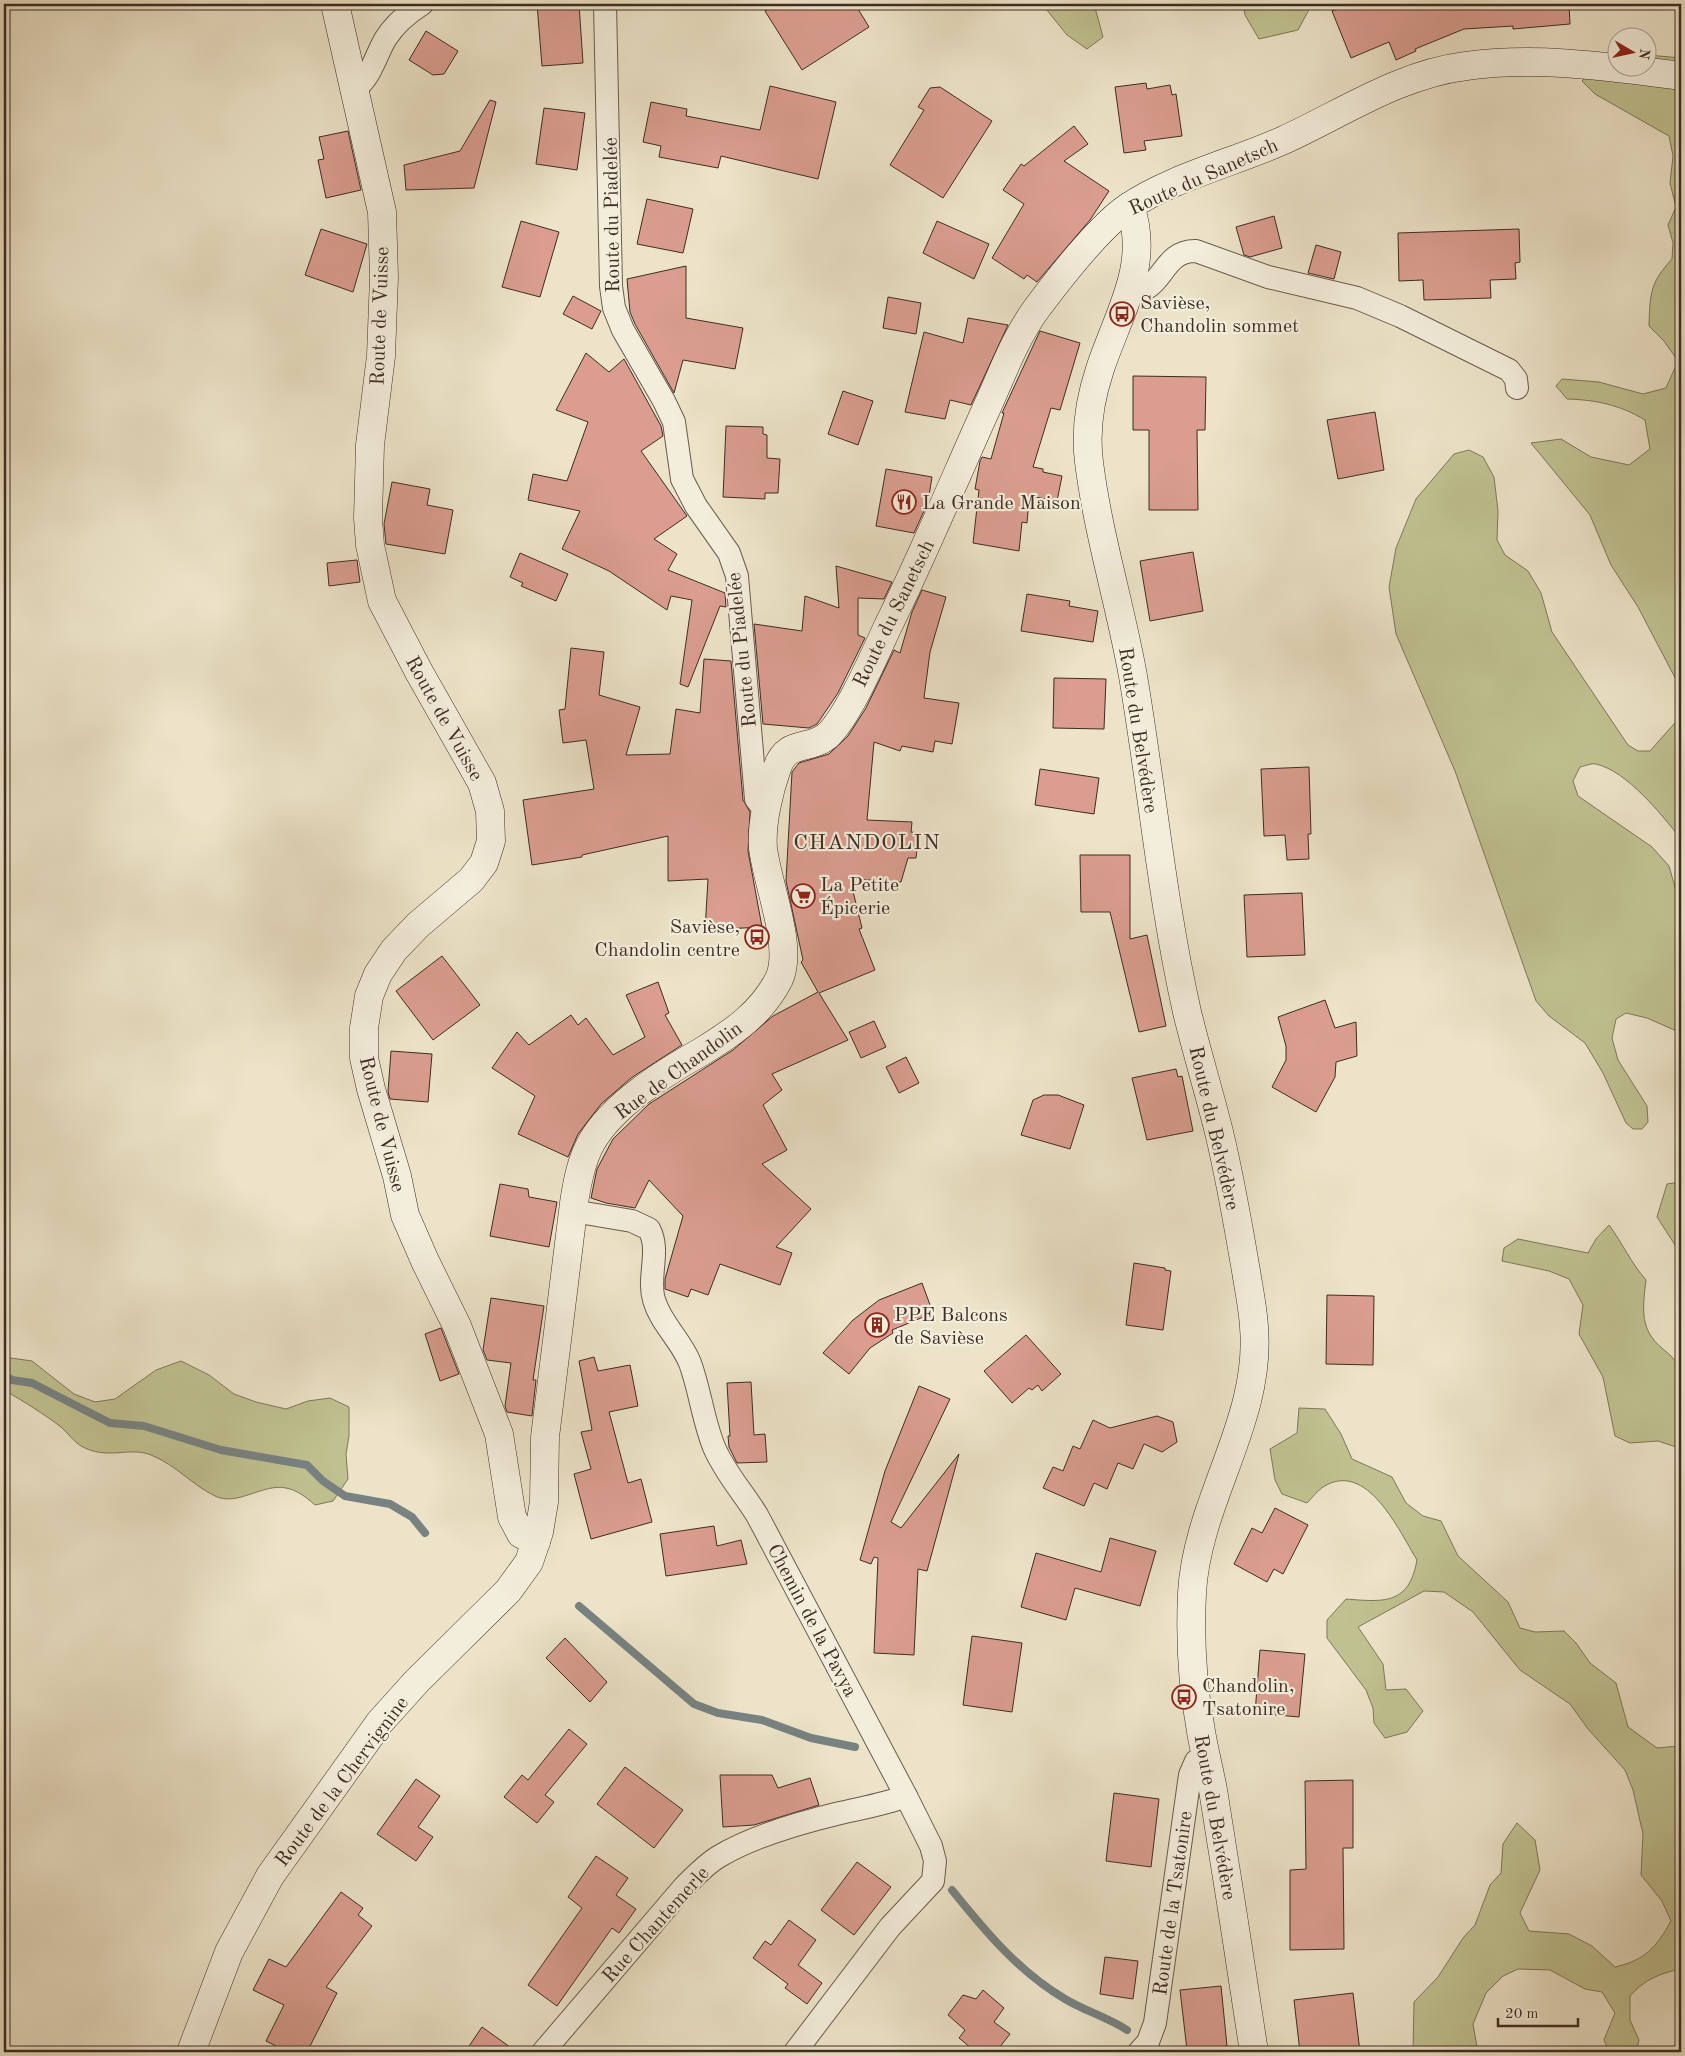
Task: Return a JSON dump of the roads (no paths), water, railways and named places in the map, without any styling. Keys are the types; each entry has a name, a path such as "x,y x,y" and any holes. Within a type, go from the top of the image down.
{"street":[{"name":"Route de Vuisse","path":"335,4 382,212 384,277 381,356 370,445 368,518 370,545 382,601 423,680 482,783 490,811 491,841 484,862 471,880 418,925 394,950 378,974 369,996 364,1028 364,1058 371,1089 397,1176 405,1215 457,1326 498,1434 512,1517 518,1530 536,1542"},
{"path":"353,90 366,80 386,38 402,19 422,4"},
{"name":"Route du Piadelée","path":"605,4 611,286 614,308 623,330 664,400 674,422 682,479 696,506 729,553 737,576 756,799 766,812"},
{"name":"Route du Sanetsch","path":"766,812 776,769 784,755 797,746 819,741 830,733 862,679 1021,332 1058,281 1108,224 1130,206 1184,180 1286,139 1408,80 1440,70 1468,65 1539,62 1681,76"},
{"name":"Route du Belvédère","path":"1130,206 1137,229 1138,256 1129,291 1094,387 1089,418 1089,462 1133,676 1170,927 1192,1034 1220,1136 1237,1221 1254,1328 1252,1377 1243,1418 1204,1522 1194,1567 1192,1605 1193,1660 1199,1723 1207,1758 1254,2052"},
{"path":"1129,291 1136,292 1150,287 1173,257 1185,251 1196,251 1268,277 1357,298 1400,316 1509,370 1516,379 1518,388"},
{"name":"Rue de Chandolin","path":"536,1542 544,1502 545,1437 573,1211 582,1164 591,1142 604,1124 648,1086 752,1017 765,1002 778,980 785,955 765,861 763,838 766,812"},
{"name":"Chemin de la Pavya","path":"573,1211 632,1221 649,1229 654,1242 653,1298 658,1312 690,1363 714,1446 727,1473 757,1514 906,1796 934,1855 936,1869 933,1881 890,1927 795,2052"},
{"name":"Route de la Chervignine","path":"191,2052 229,1952 270,1876 380,1722 406,1693 516,1582 529,1562 536,1542"},
{"name":"Route de la Tsatonire","path":"1139,2052 1148,2042 1154,2023 1190,1775 1196,1761 1207,1758"},
{"name":"Rue Chantemerle","path":"543,2052 684,1887 709,1863 727,1852 785,1829 877,1806 906,1796"}],"waterway":[{"path":"4,1375 12,1380 32,1383 110,1423 144,1426 221,1450 307,1465 323,1481 345,1496 390,1504 412,1517 425,1533"},
{"path":"579,1606 694,1704 718,1713 762,1720 811,1738 855,1747"},
{"path":"952,1890 1004,1950 1033,1976 1065,1999 1127,2030"}],"place":[{"name":"Savièse, Chandolin sommet","path":"1122,314"},
{"name":"La Grande Maison","path":"904,502"},
{"name":"La Petite Épicerie","path":"803,896"},
{"name":"Savièse, Chandolin centre","path":"757,937"},
{"name":"PPE Balcons de Savièse","path":"877,1325"},
{"name":"Chandolin, Tsatonire","path":"1184,1697"}],"district":[{"name":"CHANDOLIN","path":"867,841"}]}
